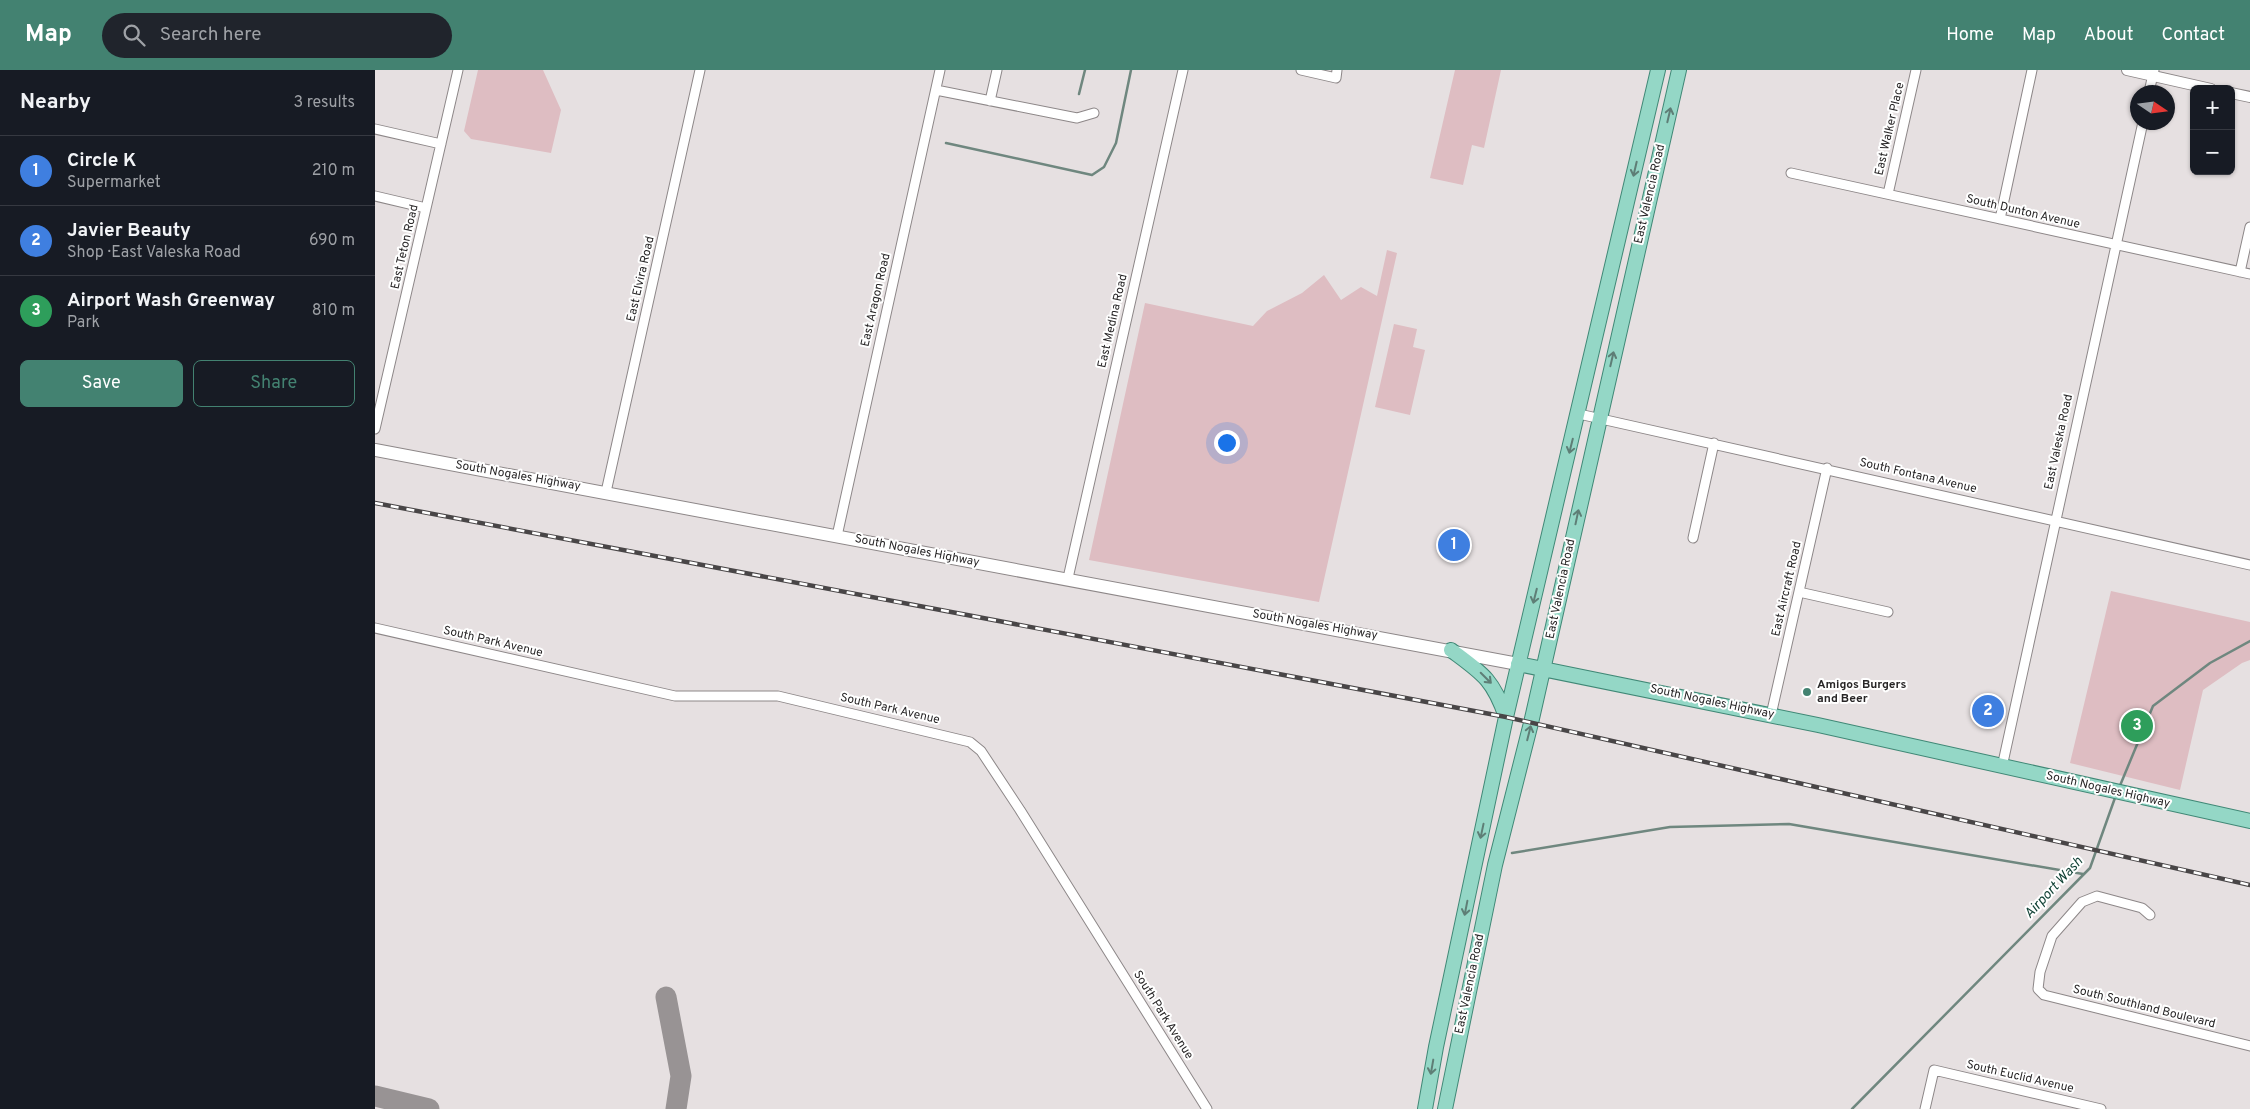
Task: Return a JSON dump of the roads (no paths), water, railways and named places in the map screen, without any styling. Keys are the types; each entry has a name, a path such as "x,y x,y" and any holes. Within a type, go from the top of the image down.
{"main road":[{"name":"East Valencia Road","path":"1425,1109 1436,1048 1506,717 1579,414 1658,70"},
{"name":"East Valencia Road","path":"1445,1109 1495,865 1544,668 1679,70"},
{"path":"1623,221 1643,225"},
{"name":"South Nogales Highway","path":"375,450 1544,668 1771,715 2250,821"},
{"path":"1451,650 1489,679 1496,688 1506,717"},
{"path":"1475,860 1495,865"},
{"path":"1436,1048 1456,1051"}],"street":[{"name":"East Teton Road","path":"375,429 458,70"},
{"name":"East Elvira Road","path":"606,492 700,70"},
{"name":"East Aragon Road","path":"837,536 940,70"},
{"path":"991,101 997,70"},
{"name":"East Medina Road","path":"1068,578 1183,70"},
{"path":"1301,70 1336,78 1337,70"},
{"name":"East Walker Place","path":"1888,194 1916,70"},
{"path":"2000,219 2032,70"},
{"path":"2127,70 2153,73 2196,85"},
{"path":"936,90 1077,118 1094,113"},
{"path":"2235,94 2250,97"},
{"path":"375,129 441,144"},
{"name":"East Valeska Road","path":"2002,766 2141,130"},
{"name":"South Dunton Avenue","path":"1791,173 2250,274"},
{"path":"375,196 426,208"},
{"path":"2240,272 2250,228"},
{"name":"South Fontana Avenue","path":"1579,414 1827,468 2250,565"},
{"path":"1693,538 1714,443"},
{"name":"East Aircraft Road","path":"1771,715 1827,468"},
{"path":"1799,592 1888,612"},
{"name":"South Park Avenue","path":"375,628 675,696 778,696 970,742 981,751 1020,810 1207,1109"},
{"name":"South Southland Boulevard","path":"2150,915 2143,908 2092,897 2082,902 2052,936 2037,986 2044,995 2250,1046"},
{"name":"South Euclid Avenue","path":"1925,1109 1934,1070 2101,1109"}],"waterway":[{"path":"1079,94 1085,70"},
{"path":"946,143 1092,175 1104,167 1116,143 1131,70"},
{"name":"Airport Wash","path":"2119,788 2153,706 2210,663 2250,641"},
{"name":"Airport Wash","path":"1852,1109 2090,868 2116,795"},
{"path":"1512,853 1670,827 1789,824 2083,874"}],"railway":[{"path":"375,503 1506,717 2250,885"}],"place":[{"name":"Circle K","path":"1454,545"},
{"name":"Amigos Burgers and Beer","path":"1807,692"},
{"name":"Javier Beauty","path":"1988,711"},
{"name":"Airport Wash Greenway","path":"2137,726"}]}
